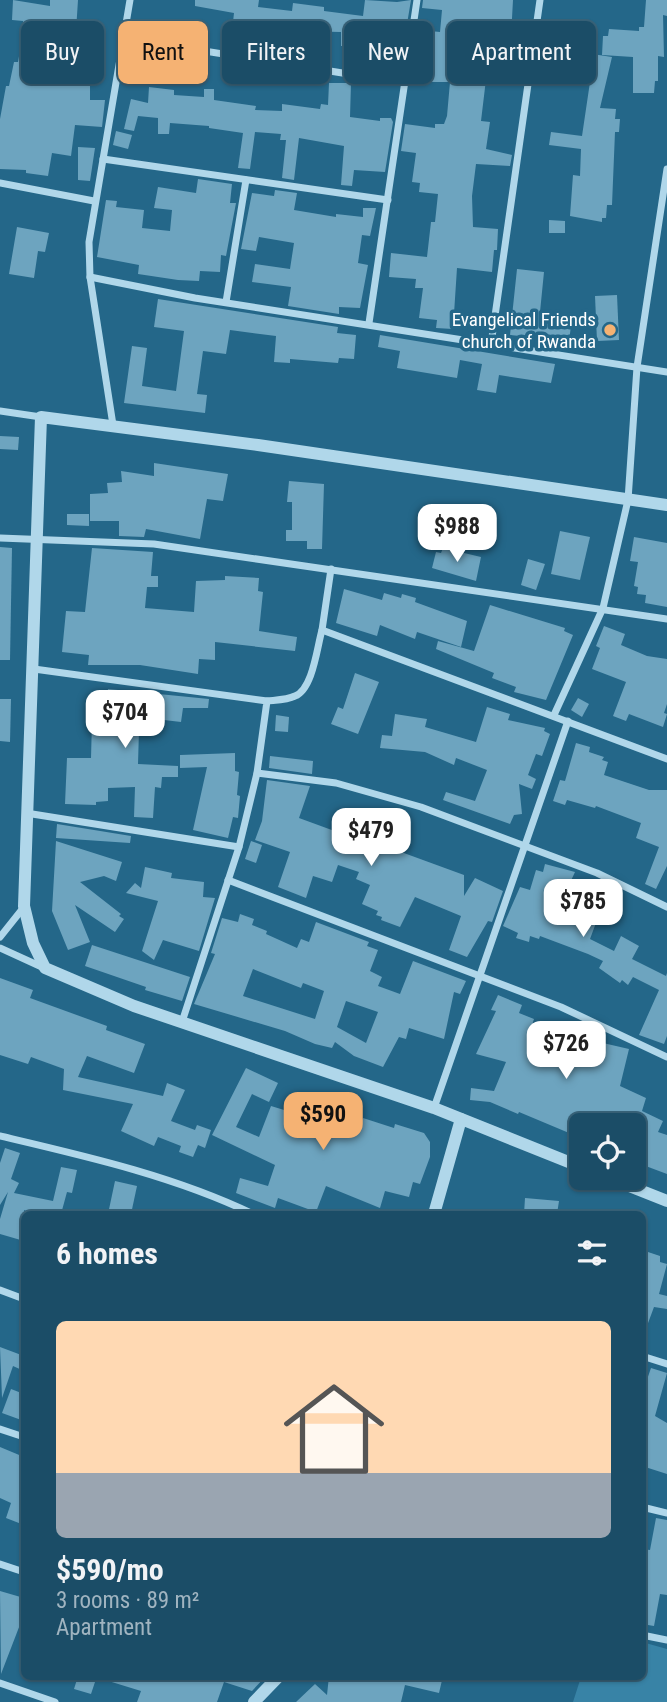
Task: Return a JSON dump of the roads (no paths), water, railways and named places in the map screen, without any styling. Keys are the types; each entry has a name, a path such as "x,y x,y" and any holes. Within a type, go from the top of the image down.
{"street":[{"path":"126,21 130,0"},
{"path":"414,21 417,0"},
{"path":"491,344 540,0"},
{"path":"208,52 344,73"},
{"path":"113,425 90,277 89,242 118,68"},
{"path":"369,323 405,84"},
{"path":"103,159 388,200"},
{"path":"554,715 603,608 628,500 637,367 664,203 667,169"},
{"path":"226,302 246,180"},
{"path":"0,183 94,201"},
{"path":"90,277 226,302 667,372"},
{"path":"0,411 667,505"},
{"path":"41,417 24,906 33,943 45,968"},
{"path":"0,538 154,544 667,619"},
{"path":"34,668 267,701 294,697 301,693 307,682 322,630 331,569"},
{"path":"322,630 667,759"},
{"path":"182,1022 239,846 257,773 267,701"},
{"path":"434,1108 522,845 568,720"},
{"path":"257,773 336,783 421,807 597,873 667,907"},
{"path":"26,813 239,846"},
{"path":"228,880 561,1007 667,1057"},
{"path":"0,937 24,906"},
{"path":"0,948 83,986 434,1108 569,1162"},
{"path":"435,1211 461,1119"},
{"path":"0,1136 90,1157 221,1199 247,1211"},
{"path":"639,1190 667,1201"},
{"path":"0,1290 21,1298"},
{"path":"646,1357 667,1364"},
{"path":"0,1429 21,1436"},
{"path":"646,1508 667,1513"},
{"path":"0,1564 21,1571"},
{"path":"646,1636 667,1640"},
{"path":"254,1702 275,1680"},
{"path":"0,1683 55,1702"}],"place":[{"name":"Evangelical Friends church of Rwanda","path":"610,330"}]}
